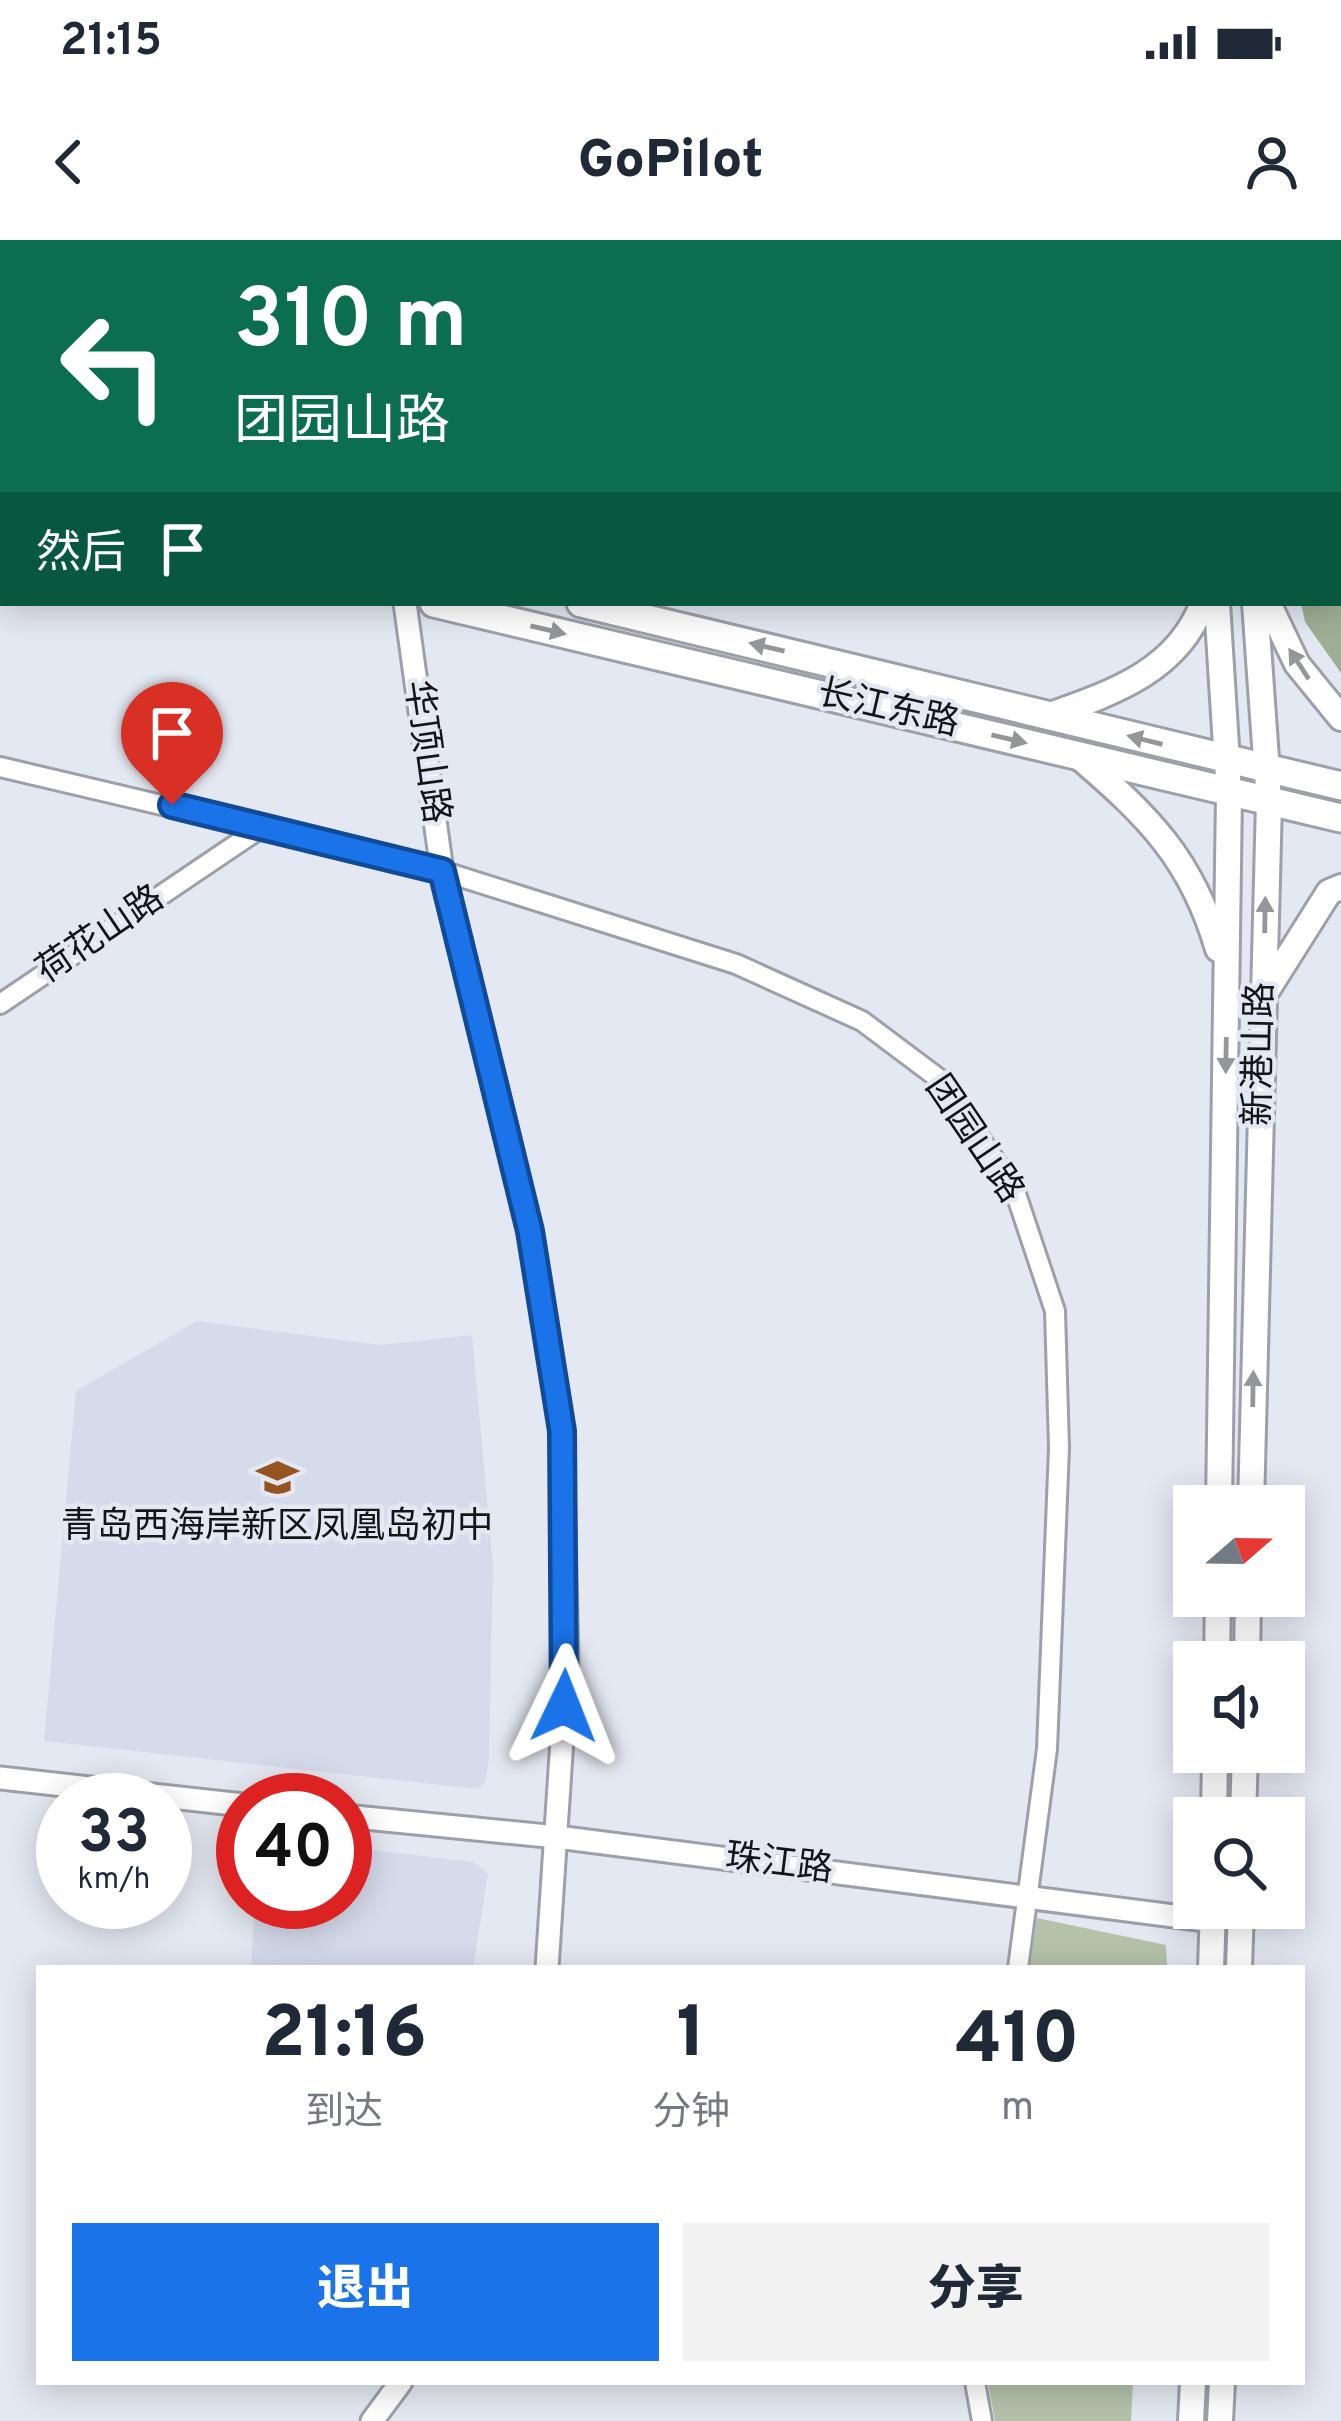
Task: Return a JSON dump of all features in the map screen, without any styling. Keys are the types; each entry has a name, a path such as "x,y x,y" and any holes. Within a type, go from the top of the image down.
{"main road":[{"name":"长江东路","path":"447,606 1341,818"},
{"name":"长江东路","path":"593,606 1341,786"},
{"path":"1047,716 1133,683 1160,664 1191,635 1202,606"},
{"name":"新港山路","path":"1217,606 1229,794 1219,1485"},
{"name":"新港山路","path":"1251,1485 1269,801 1256,606"},
{"path":"1269,606 1297,664 1341,718"},
{"path":"1078,756 1171,848 1202,894 1227,979"},
{"path":"1263,997 1329,892 1341,886"},
{"path":"1211,1965 1212,1929"},
{"path":"1239,1965 1240,1929"},
{"path":"1191,2421 1192,2385"},
{"path":"1220,2421 1222,2385"}],"street":[{"name":"华顶山路","path":"405,606 442,871 530,1231 562,1431 567,1663 547,1965"},
{"name":"团园山路","path":"0,767 442,871 736,964 862,1021 942,1081 1015,1191 1055,1311 1059,1448 1047,1749 1018,1965"},
{"name":"荷花山路","path":"0,1004 262,826"},
{"path":"0,1778 216,1802"},
{"name":"珠江路","path":"372,1819 556,1837 1029,1898 1173,1911"},
{"path":"372,2421 399,2385"},
{"path":"976,2385 982,2421"}],"shaded area":[{"name":"青岛西海岸新区凤凰岛初中","path":"197,1321 380,1345 472,1335 493,1565 485,1783 478,1789 372,1777 372,1773 333,1773 44,1741 76,1391"},
{"path":"372,1850 474,1862 488,1874 473,1965 251,1965 253,1929 372,1929"}],"green space":[{"path":"1302,606 1341,606 1341,673 1305,622"},
{"path":"1037,1918 1166,1945 1167,1965 1030,1965"},
{"path":"989,2385 1133,2385 1131,2421 995,2421"}],"place":[{"name":"青岛西海岸新区凤凰岛初中","path":"277,1478"}],"route":[{"path":"172,805 442,871 530,1231 562,1431 564,1706"}]}
